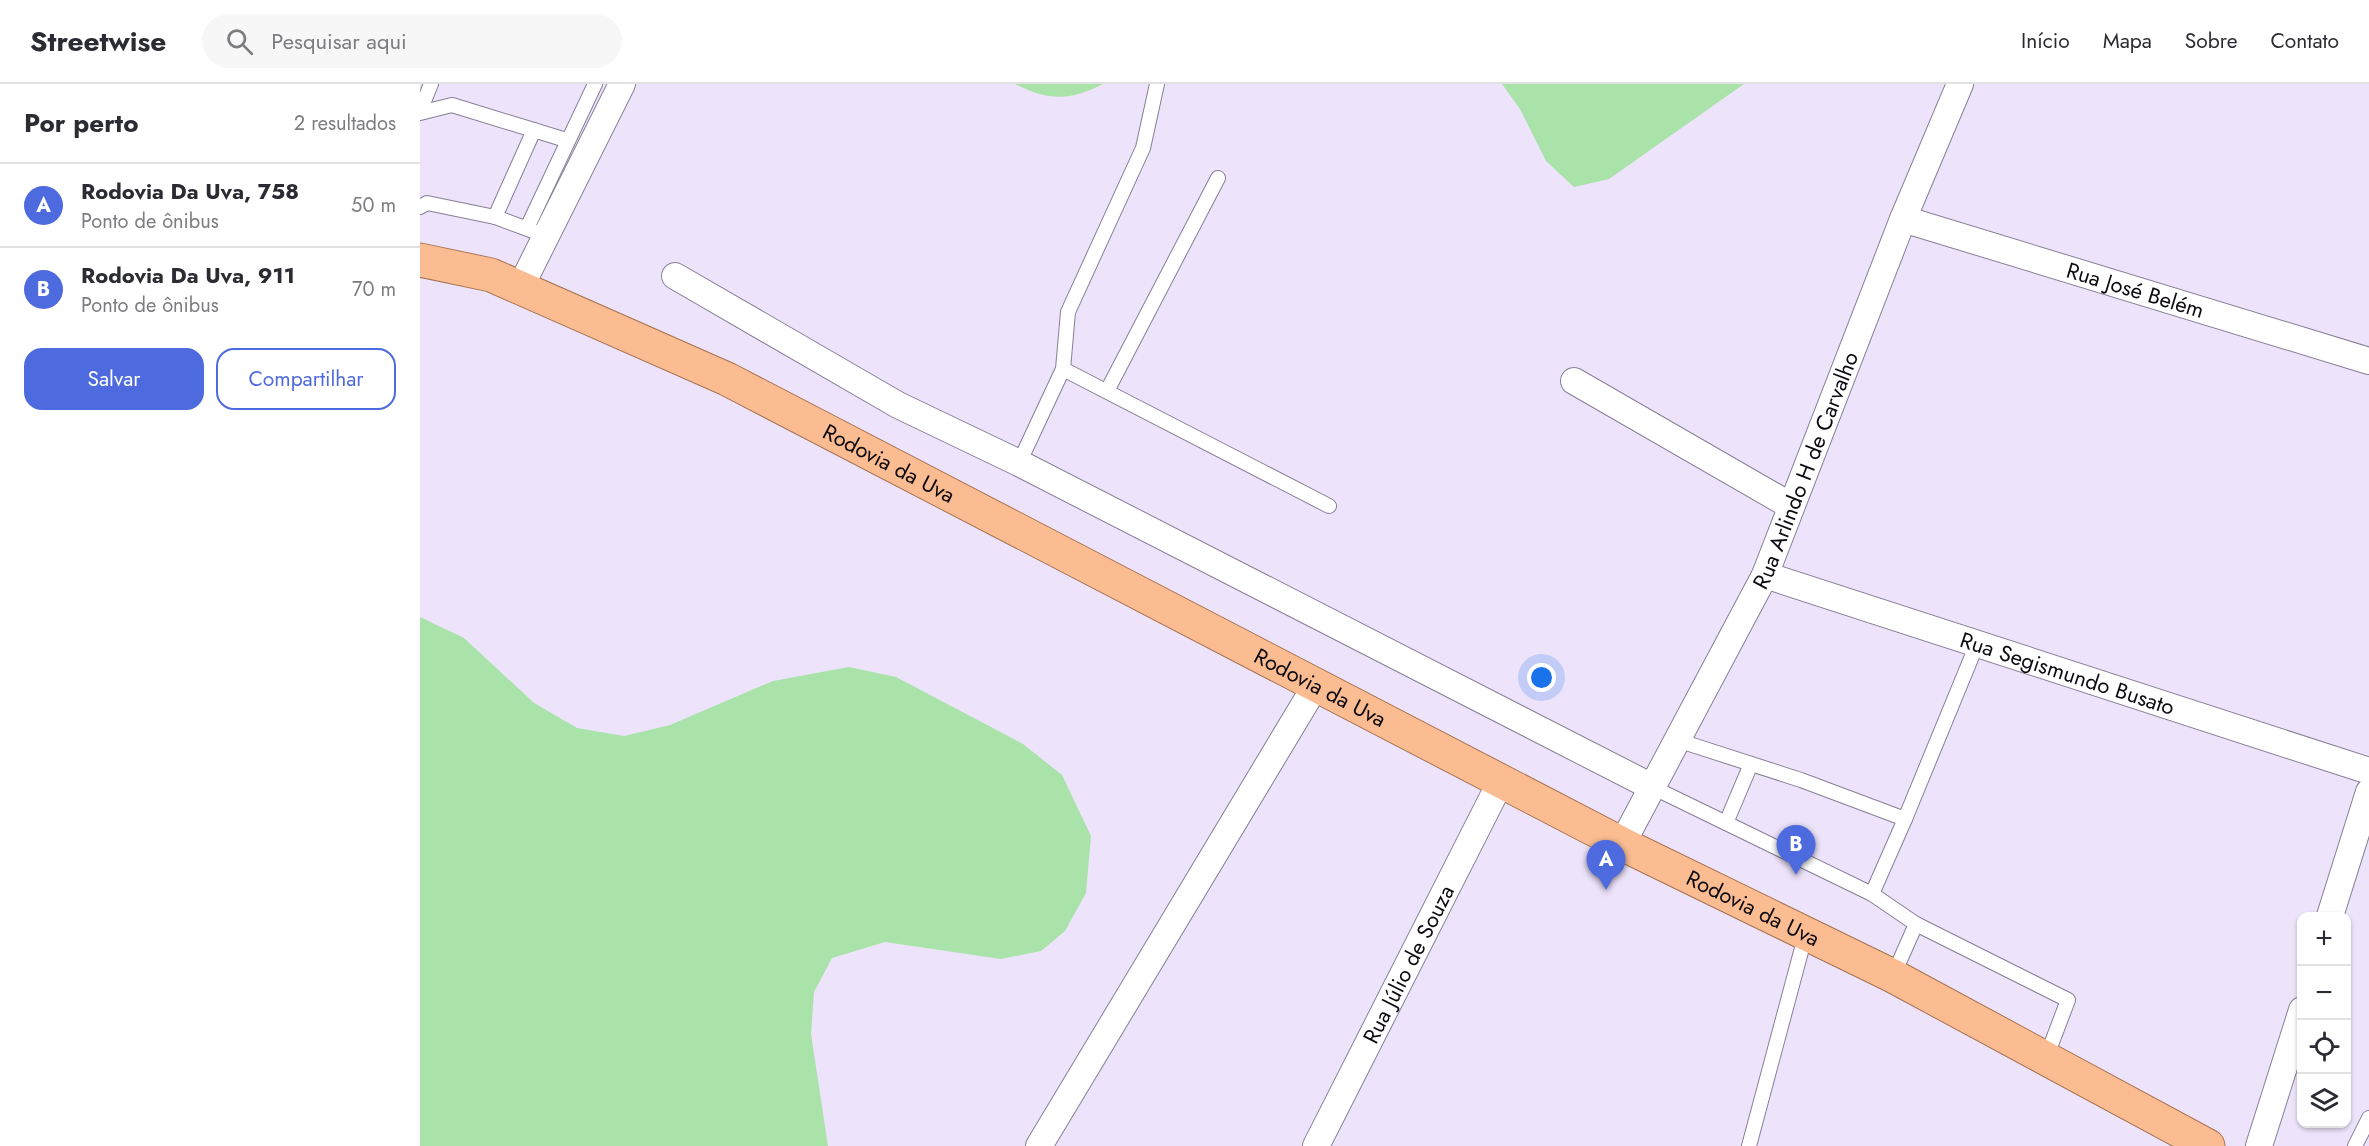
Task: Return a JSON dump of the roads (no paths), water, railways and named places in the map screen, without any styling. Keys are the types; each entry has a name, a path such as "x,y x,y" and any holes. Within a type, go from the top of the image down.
{"highway":[{"name":"Rodovia da Uva","path":"420,260 491,275 727,379 1622,844 1893,975 2208,1146"}],"street":[{"path":"520,288 536,232 622,84"},
{"name":"Rua Arlindo H de Carvalho","path":"1622,844 1765,575 1903,219 1960,84"},
{"name":"Rua José Belém","path":"1903,219 2369,361"},
{"path":"675,276 898,405 1019,463 1652,787"},
{"path":"1574,381 1791,506"},
{"name":"Rua Segismundo Busato","path":"1765,575 2369,771"},
{"path":"1039,1146 1316,685"},
{"name":"Rua Júlio de Souza","path":"1316,1146 1501,781"},
{"path":"2331,912 2369,792"},
{"path":"2259,1146 2298,1020"}],"lane":[{"path":"420,112 431,84"},
{"path":"420,207 427,203 495,217 536,232 566,140 594,84"},
{"path":"1019,463 1063,369 1068,312 1143,148 1157,84"},
{"path":"420,112 452,105 566,140"},
{"path":"495,217 534,130"},
{"path":"1107,391 1218,178"},
{"path":"1063,369 1329,506"},
{"path":"1872,894 1977,644"},
{"path":"1677,740 1905,819"},
{"path":"1726,823 1751,764"},
{"path":"1652,787 1872,894 1916,924 2068,1000 2046,1058"},
{"path":"1893,975 1916,924"},
{"path":"1749,1146 1806,933"},
{"path":"2355,1146 2369,1118"}],"place":[{"name":"Rodovia Da Uva, 911","path":"1796,875"},
{"name":"Rodovia Da Uva, 758","path":"1606,890"}]}
